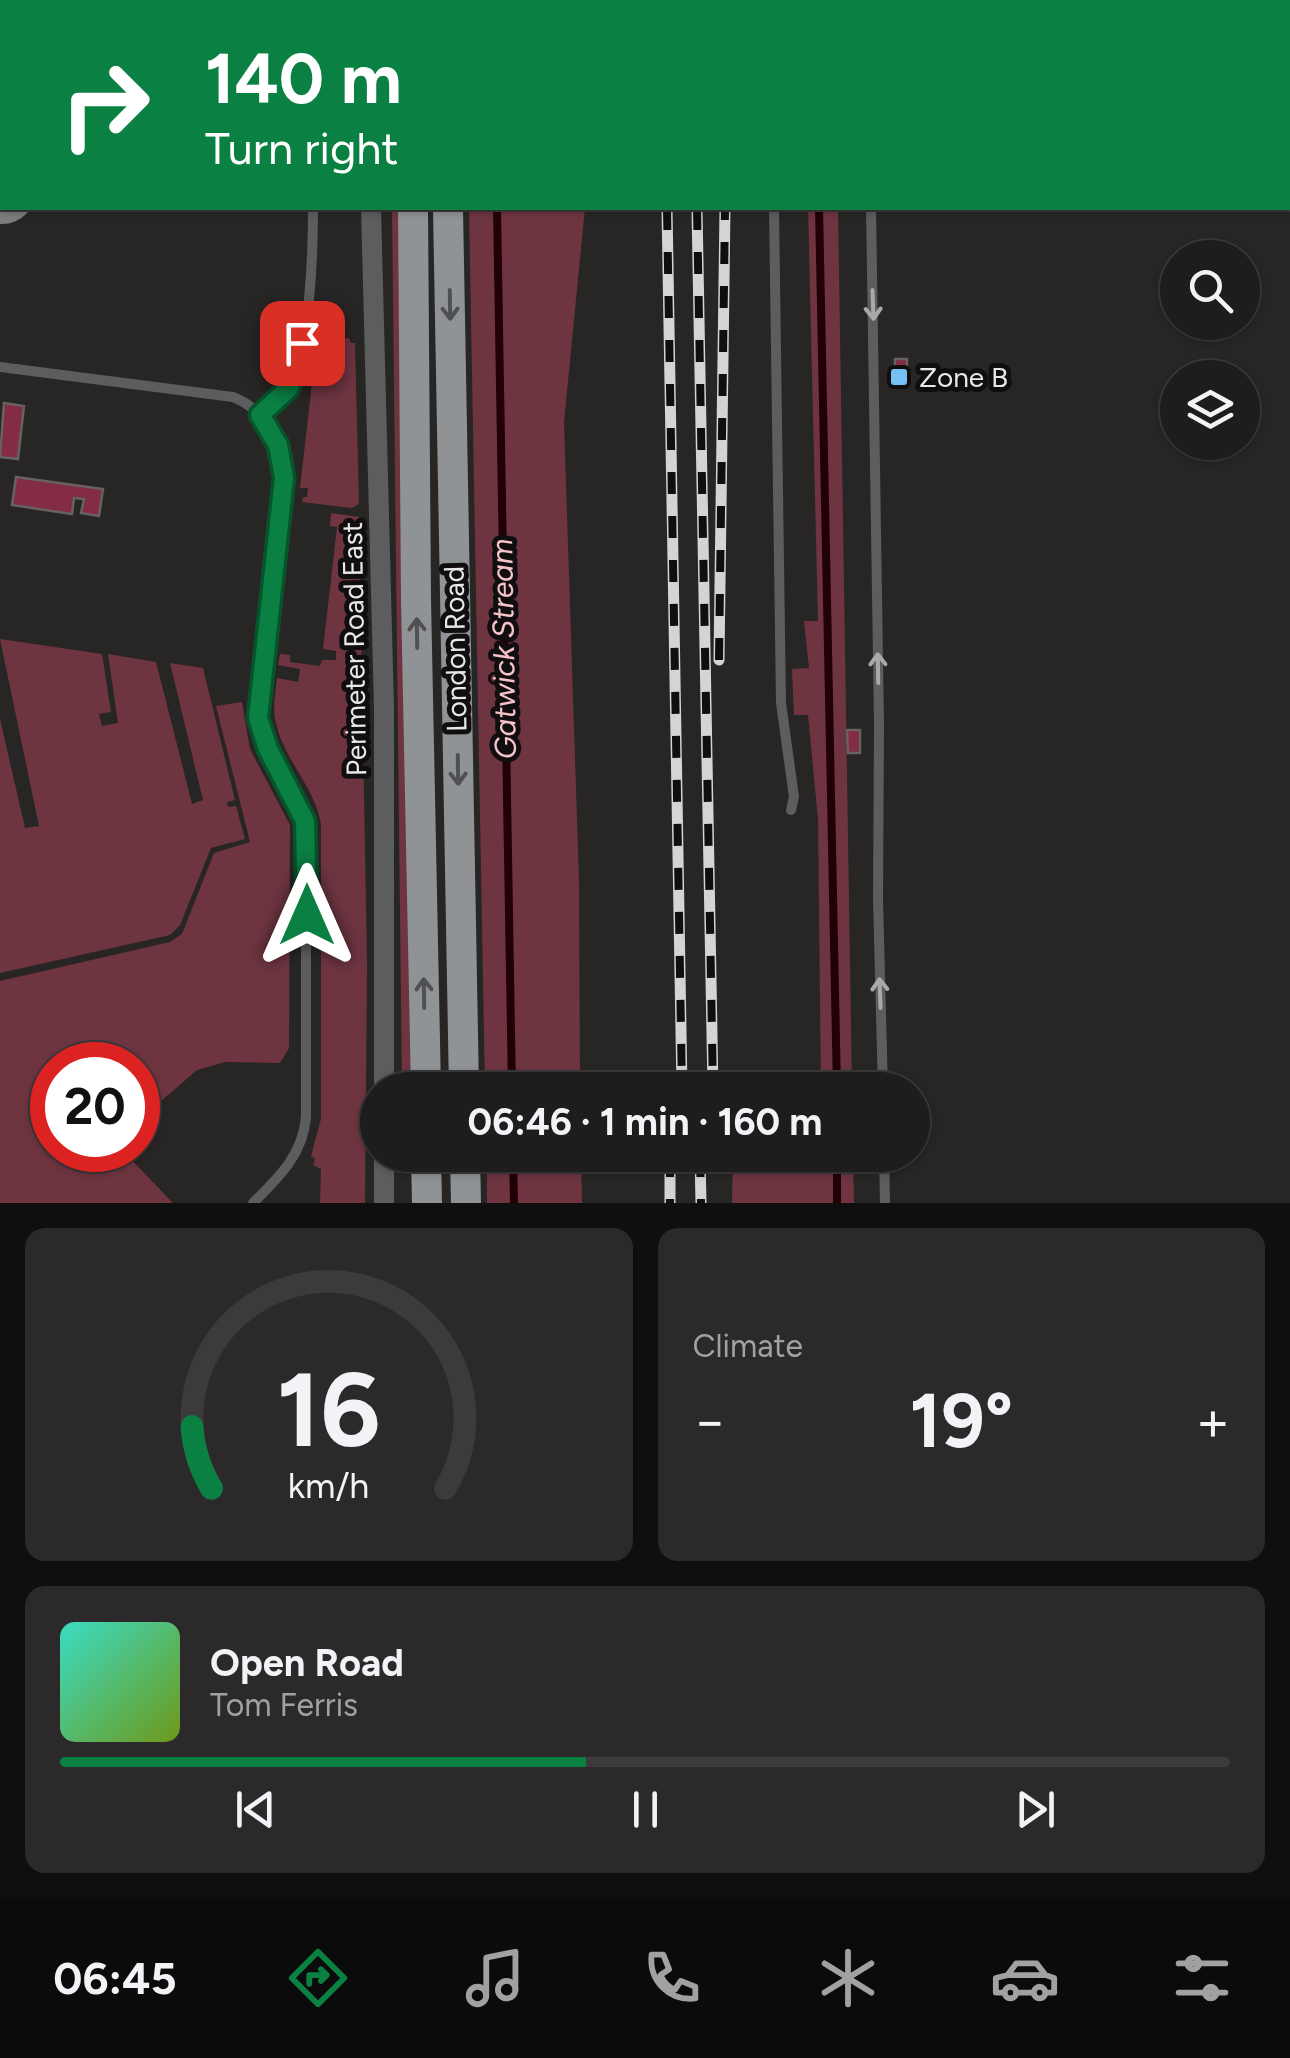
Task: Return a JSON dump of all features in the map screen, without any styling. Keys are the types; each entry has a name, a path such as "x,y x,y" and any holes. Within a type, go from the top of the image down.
{"main road":[{"name":"London Road","path":"413,210 426,1072"},
{"name":"London Road","path":"448,210 464,1072"},
{"path":"426,1172 426,1203"},
{"path":"465,1172 466,1203"}],"street":[{"name":"Perimeter Road East","path":"371,210 384,708 384,1072"},
{"path":"384,1172 384,1203"}],"lane":[{"path":"260,415 289,388 298,363 312,258 313,210"},
{"path":"774,210 781,703 794,797 791,810"},
{"path":"871,210 882,1072"},
{"path":"0,367 212,392 240,400 260,415 278,445 284,478 258,718 263,738 298,803 306,828 306,1104 304,1134 297,1151 253,1203"},
{"path":"884,1172 885,1203"}],"shaded area":[{"path":"392,210 403,210 417,1072 402,1072"},
{"path":"469,210 585,210 564,422 579,881 580,1072 485,1072"},
{"path":"808,210 838,210 852,1072 821,1072 818,819 808,715 794,715 792,669 809,668 804,621 818,621"},
{"path":"349,338 355,343 359,504 352,508 302,502 308,488 300,488 316,348 328,349 329,342"},
{"path":"331,513 359,517 367,962 366,1072 360,1072 360,1172 365,1172 365,1203 320,1203 321,1169 313,1165 315,1159 311,1156 321,1119 321,824 313,799 281,740 274,709 277,678 298,682 300,669 278,665 280,654 290,655 290,662 320,666 322,660 336,660 336,651 323,649 337,527 330,526"},
{"path":"0,639 102,654 111,712 99,714 102,726 118,723 108,654 156,662 192,804 203,800 170,663 203,668 235,800 227,802 228,807 236,806 245,839 211,848 180,925 170,935 0,973 0,719 25,828 39,826"},
{"path":"242,702 250,749 290,825 289,1048 280,1063 225,1062 197,1070 160,1102 160,1042 30,1042 30,1172 143,1172 173,1203 0,1203 0,981 170,942 182,934 214,853 250,842 216,706"},
{"path":"487,1172 581,1172 582,1203 487,1203"},
{"path":"733,1172 853,1172 854,1203 732,1203"}],"building":[{"path":"895,359 907,359 907,381 895,382"},
{"path":"4,403 24,406 18,459 0,457"},
{"path":"16,477 103,489 99,516 81,513 84,499 74,498 72,514 12,505"},
{"path":"847,730 860,730 860,753 848,753"}],"waterway":[{"name":"Gatwick Stream","path":"497,210 512,1072"},
{"path":"819,210 837,1072"},
{"name":"Gatwick Stream","path":"513,1172 514,1203"},
{"path":"837,1172 837,1203"}],"railway":[{"path":"667,210 682,1072"},
{"path":"697,210 713,1072"},
{"path":"719,660 725,210"},
{"path":"670,1172 670,1203"},
{"path":"700,1172 701,1203"}],"place":[{"name":"Zone B","path":"899,377"}],"route":[{"path":"302,343 289,388 260,415 278,445 284,491 258,718 268,749 305,821 307,915"}]}
